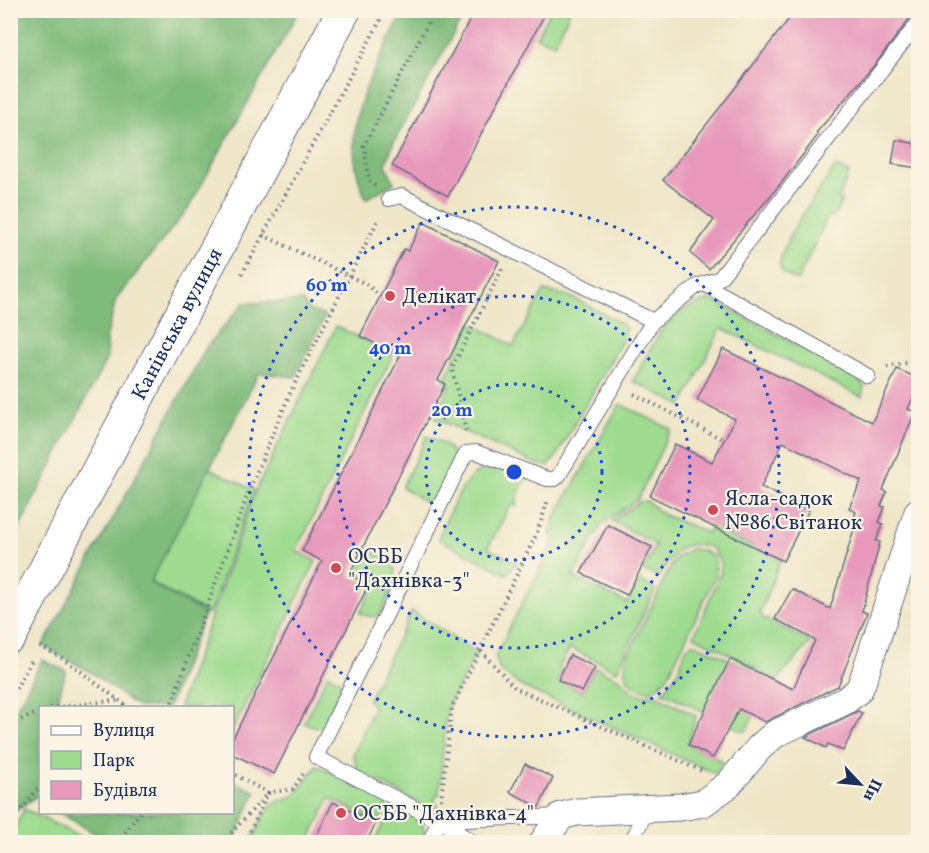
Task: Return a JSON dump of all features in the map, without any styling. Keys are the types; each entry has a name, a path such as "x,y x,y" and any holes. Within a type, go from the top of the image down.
{"main road":[{"name":"Канівська вулиця","path":"25,641 344,10"}],"street":[{"path":"543,843 561,816 577,812 696,806 728,784 760,747 775,734 845,701 859,690 918,512"}],"lane":[{"path":"473,843 439,821 316,757 459,468 470,452 541,477 555,479 563,470 652,321 686,294 720,278 918,22"},
{"path":"389,199 402,196 652,321"},
{"path":"706,285 868,376"},
{"path":"631,843 648,808"},
{"path":"439,821 561,816"},
{"path":"429,843 439,821"}],"path":[{"path":"171,706 250,488 291,391 389,199 369,180 364,146 435,10"},
{"path":"263,235 373,287 380,296"},
{"path":"470,452 452,368 510,252"},
{"path":"868,376 889,366 918,361"},
{"path":"647,400 724,440"},
{"path":"439,821 452,707 537,533 555,479"},
{"path":"25,641 64,659 127,706"},
{"path":"481,651 515,688 714,775 728,784"},
{"path":"68,706 120,700"},
{"path":"10,724 39,712"},
{"path":"234,774 268,793 293,789 316,757"},
{"path":"10,824 39,787"},
{"path":"223,843 268,793"},
{"path":"245,843 268,793"},
{"path":"118,843 139,814"}],"green space":[{"path":"11,10 299,11 189,207 116,299 107,336 107,358 11,544"},
{"path":"403,11 466,11 393,144 386,164 394,183 366,199 357,173 354,148 356,124 370,79"},
{"path":"550,11 570,11 555,44 536,37"},
{"path":"835,167 849,173 839,198 842,200 834,217 828,216 797,281 782,271 780,263 783,250 800,219"},
{"path":"544,291 569,296 623,324 626,329 623,339 555,458 548,466 536,464 435,418 450,384 444,380 471,323 513,346"},
{"path":"303,301 309,310 325,316 295,377 259,373 150,583 205,613 168,706 137,706 92,673 43,646 207,346 244,303"},
{"path":"708,301 715,301 856,377 864,386 862,397 721,328 682,406 633,381 654,342 670,321 680,312"},
{"path":"336,326 393,355 296,551 316,561 234,727 234,706 179,706 255,492"},
{"path":"620,404 671,429 638,499 602,524 573,577 627,603 640,580 655,589 617,671 570,648 559,667 563,670 558,680 582,692 595,667 620,679 631,691 641,695 656,695 696,716 688,745 722,761 716,774 521,686 500,670 495,656 554,542 551,533 555,517"},
{"path":"427,436 449,448 455,462 435,504 430,505 402,487"},
{"path":"494,466 526,479 517,496 517,506 510,506 488,548 517,563 506,574 438,539 466,483 483,469"},
{"path":"207,467 254,490 209,614 148,581"},
{"path":"748,496 729,536 781,560 760,612 763,618 811,642 767,691 745,732 663,692 678,672 686,648 693,643 754,670 756,668 694,636 721,573 720,561 712,548 693,545 680,549 669,560 659,576 643,571 656,545 612,521 639,502 647,501 662,514 708,533 712,524"},
{"path":"691,549 702,550 714,557 716,575 667,678 653,690 640,689 634,686 627,677 625,665 627,657 671,566 677,557"},
{"path":"369,550 392,564 395,575 381,612 374,617 360,613 374,586 357,573"},
{"path":"412,611 477,653 447,708 439,794 434,799 438,807 423,805 358,771 353,755 374,706 368,700"},
{"path":"42,660 66,671 56,706 39,706 39,795 11,813 11,719"},
{"path":"328,674 339,680 342,685 323,726 319,728 304,723"},
{"path":"317,766 391,799 378,822 330,798 308,842 251,842 271,806 284,798 293,797"},
{"path":"234,781 256,792 233,842 109,842 62,814 234,814"},
{"path":"392,806 408,813 423,825 425,842 374,842"},
{"path":"24,809 91,842 11,842 11,836"}],"building":[{"path":"475,10 547,10 448,196 392,166"},
{"path":"796,10 916,10 877,62 816,133 818,135 782,182 709,269 690,253 714,220 663,180"},
{"path":"896,140 918,144 918,168 892,164"},
{"name":"ОСББ \"Дахнівка-3\"","path":"423,222 499,261 438,380 445,384 349,575 369,584 274,774 234,755 234,736 322,561 302,551 400,356 360,336 404,249 408,251"},
{"path":"723,349 872,422 897,369 918,378 918,387 908,409 915,412 883,490 887,492 881,506 885,507 879,522 883,524 876,541 880,542 862,611 867,613 838,686 765,722 739,709 713,758 688,745 730,659 793,689 815,640 775,619 792,589 830,609 854,529 850,528 856,512 849,508 861,481 783,442 761,487 809,510 783,561 650,496 675,444 712,462 735,419 697,400"},
{"path":"608,525 652,547 627,595 581,573"},
{"path":"570,655 595,667 582,692 558,680"},
{"path":"858,711 862,713 843,751 828,744 826,748 805,737"},
{"path":"525,764 553,778 539,807 510,792"},
{"name":"ОСББ \"Дахнівка-4\"","path":"333,802 376,823 366,843 313,843"}],"place":[{"name":"Делікат","path":"390,296"},
{"name":"Ясла-садок №86 Світанок","path":"713,510"},
{"name":"ОСББ \"Дахнівка-3\"","path":"336,568"},
{"name":"ОСББ \"Дахнівка-4\"","path":"341,813"}]}
